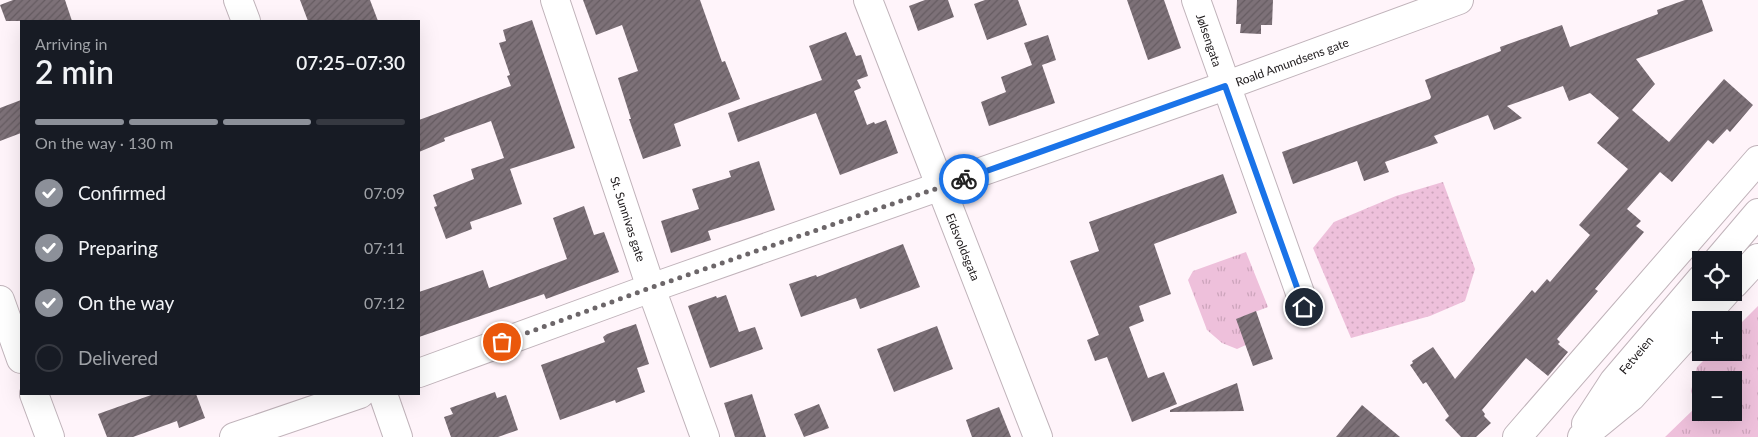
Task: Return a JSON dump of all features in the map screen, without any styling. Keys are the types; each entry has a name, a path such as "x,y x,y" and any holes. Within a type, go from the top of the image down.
{"main road":[{"path":"238,0 246,20"},
{"name":"St. Sunnivas gate","path":"555,0 650,288 705,437"},
{"name":"Eidsvoldsgata","path":"868,0 1038,437"},
{"name":"Jølsengata","path":"1196,0 1304,307"},
{"name":"Roald Amundsens gate","path":"420,373 650,288 940,188 1459,0"},
{"path":"1517,437 1758,160"},
{"path":"1726,251 1758,213"},
{"path":"1742,275 1758,258"},
{"name":"Fetveien","path":"1577,437 1614,381 1692,290"},
{"path":"0,300 20,356"},
{"name":"Fetveien","path":"1582,437 1631,397 1718,301"},
{"path":"34,395 50,437"},
{"path":"234,437 357,395"},
{"path":"382,395 398,437"}],"green space":[{"path":"1443,182 1475,269 1465,301 1430,316 1351,338 1313,248 1334,222 1396,196"},
{"path":"1246,252 1268,307 1239,318 1248,344 1237,349 1222,343 1207,330 1188,280 1193,271"},
{"path":"1758,306 1758,437 1665,437 1692,411 1692,421 1742,421 1742,371 1696,371 1703,361 1742,361 1742,322"}],"building":[{"path":"13,0 65,0 72,20 6,21 0,5"},
{"path":"300,0 370,0 378,20 308,20"},
{"path":"583,0 700,0 722,62 725,61 740,99 674,124 681,146 643,159 629,119 631,119 618,78 638,71 622,25 596,35"},
{"path":"925,0 948,0 954,17 918,31 909,6"},
{"path":"985,0 1018,0 1027,25 987,40 974,4"},
{"path":"1127,0 1164,0 1181,48 1148,60"},
{"path":"1237,0 1273,0 1272,25 1261,25 1261,34 1240,33 1241,24 1236,24"},
{"path":"1685,0 1702,0 1713,31 1636,59 1655,84 1632,110 1669,142 1724,79 1753,105 1730,132 1727,129 1713,144 1708,140 1672,182 1660,172 1627,209 1641,221 1636,226 1644,232 1595,289 1598,291 1557,339 1560,342 1558,344 1568,352 1548,376 1526,358 1482,410 1485,414 1484,416 1491,423 1476,437 1461,437 1445,420 1449,416 1426,382 1423,384 1410,365 1413,363 1412,361 1433,347 1455,379 1532,290 1535,293 1547,279 1550,282 1590,235 1579,225 1628,169 1597,143 1619,118 1590,93 1569,101 1563,86 1507,106 1522,118 1494,130 1488,115 1434,136 1438,143 1385,162 1389,172 1364,181 1357,161 1293,184 1282,152 1430,99 1425,80 1501,51 1500,47 1562,25 1570,47 1658,14 1657,10"},
{"path":"532,20 575,148 510,169 522,204 470,222 472,229 446,239 434,207 437,206 433,195 474,179 471,169 504,158 491,121 444,138 445,141 420,152 420,120 511,86 507,76 510,75 499,43 506,41 503,30"},
{"path":"846,32 856,56 861,55 868,76 857,80 861,88 854,91 867,125 886,120 898,153 840,175 816,113 738,142 728,113 822,80 809,46"},
{"path":"1048,35 1056,60 1042,65 1055,103 989,126 981,102 1006,92 1001,77 1032,65 1024,43"},
{"path":"20,100 20,133 0,141 0,108"},
{"path":"759,161 775,210 708,231 711,240 671,253 661,221 699,209 692,189 731,177 729,171"},
{"path":"1223,174 1237,213 1154,244 1171,294 1139,306 1144,321 1129,327 1148,378 1164,372 1177,404 1132,422 1107,357 1095,361 1087,340 1099,335 1070,261 1099,251 1089,222"},
{"path":"584,206 594,235 604,232 619,272 546,299 544,294 420,337 420,292 483,270 489,288 567,259 553,218"},
{"path":"903,244 920,287 860,309 856,298 801,317 789,284 816,275 817,277"},
{"path":"726,295 739,332 755,327 763,349 710,368 688,306 716,296 717,298"},
{"path":"1256,311 1273,359 1253,366 1236,319"},
{"path":"636,324 649,364 637,368 645,392 616,403 615,400 560,420 541,365 605,342 603,337 607,334"},
{"path":"937,326 953,369 894,392 877,349"},
{"path":"1237,383 1244,411 1170,412 1170,410"},
{"path":"495,392 497,398 506,395 518,430 498,437 451,437 444,417 453,414 450,408"},
{"path":"752,394 766,437 735,437 724,403"},
{"path":"151,395 196,395 205,418 179,428 177,421 133,437 107,437 98,414"},
{"path":"819,404 829,428 804,437 794,414"},
{"path":"1362,405 1400,437 1336,437"},
{"path":"999,407 1011,437 972,437 966,420"}],"way so far":[{"path":"502,342 650,288 964,179"}],"route":[{"path":"964,179 1225,86 1304,307"}]}
